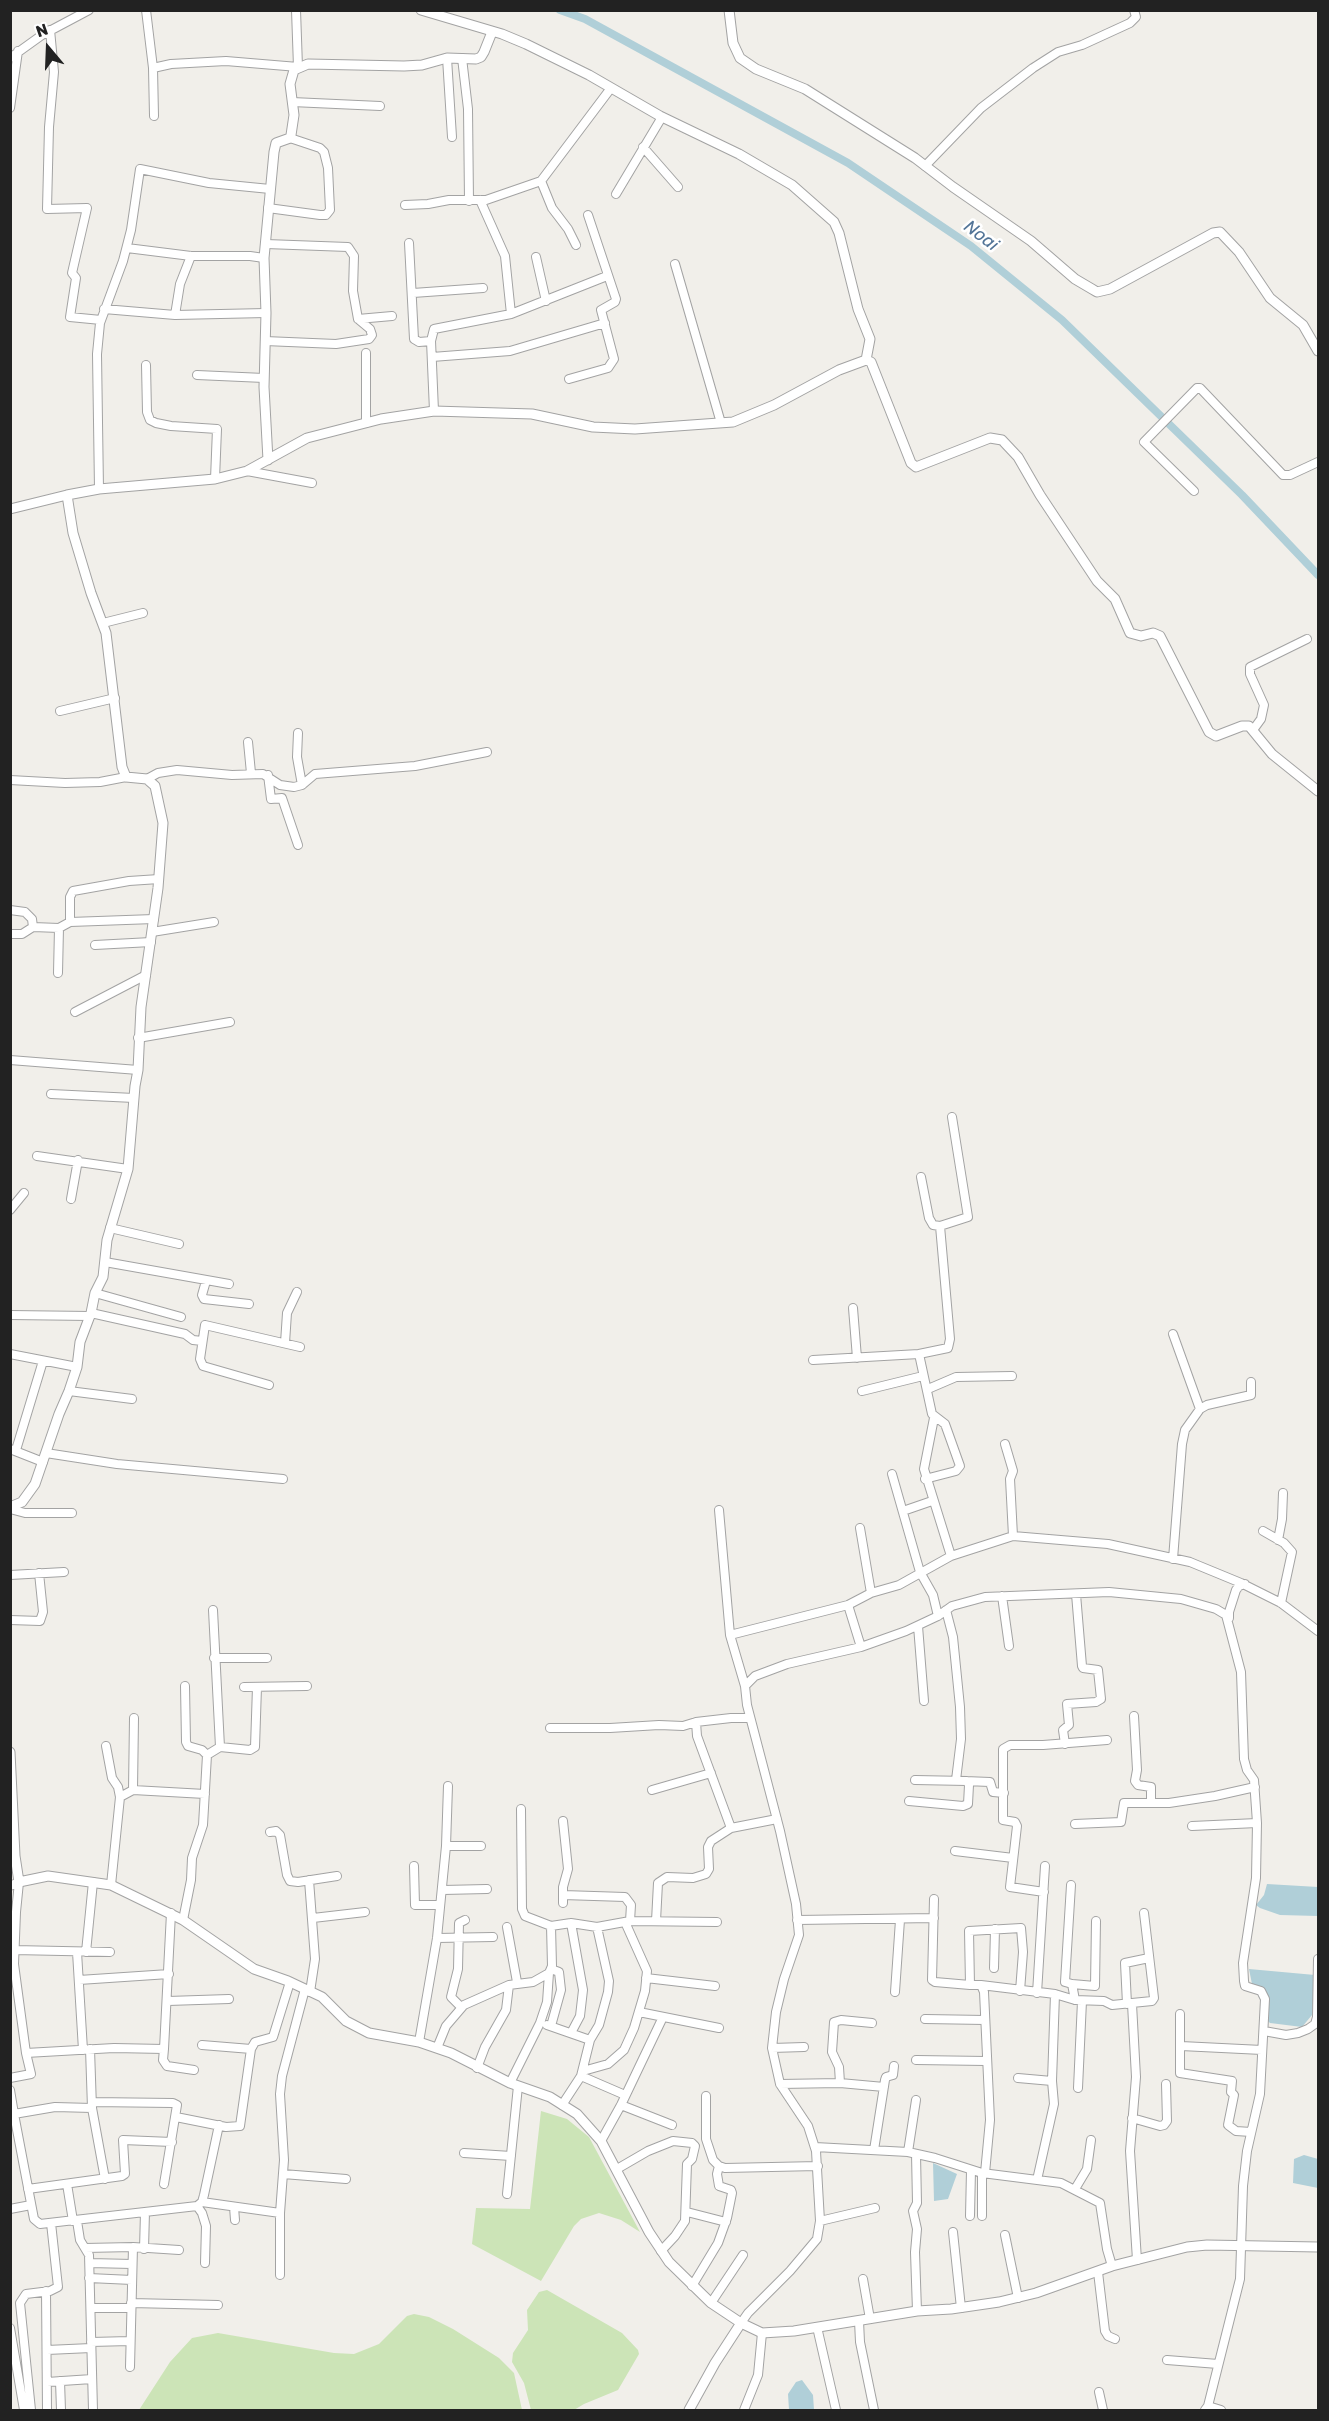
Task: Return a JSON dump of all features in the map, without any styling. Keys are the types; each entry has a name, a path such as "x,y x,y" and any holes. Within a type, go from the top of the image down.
{"street":[{"path":"10,58 50,30 89,10"},
{"path":"146,10 153,68 154,116"},
{"path":"290,138 294,116 290,84 294,70 298,67 296,10"},
{"path":"421,10 526,44 662,117 767,169 792,185 834,222 845,250 858,309 870,339 866,360"},
{"path":"729,10 733,43 740,58 756,69 805,89 925,166 1031,241 1075,279 1097,292 1110,289 1213,233 1220,232 1239,252 1270,298 1303,325 1318,351"},
{"path":"925,166 981,108 1033,68 1058,52 1082,45 1130,24 1136,17 1134,10"},
{"path":"50,30 54,72 49,127 47,209 87,208 72,273 76,278 70,317 101,320"},
{"path":"153,68 171,64 226,61 298,67 322,63 422,65 447,58 481,57 492,32"},
{"path":"10,108 18,51"},
{"path":"447,58 452,137"},
{"path":"462,58 468,109 469,201"},
{"path":"405,205 449,200 480,200 541,181 611,88"},
{"path":"292,102 380,106"},
{"path":"616,194 662,117"},
{"path":"268,208 320,215 329,213 328,168 324,152 320,148 290,138 276,143 268,208 264,258 266,313 264,378 268,459"},
{"path":"643,147 678,188"},
{"path":"99,489 97,354 101,320 126,248 140,169 209,183 270,189"},
{"path":"541,181 552,208 576,245"},
{"path":"480,200 505,256 511,314"},
{"path":"569,379 611,366 614,359 601,310 616,301 588,215"},
{"path":"409,243 414,339 419,342 431,341"},
{"path":"265,341 336,344 369,339 372,334 370,329 358,319 353,291 354,256 348,247 266,244"},
{"path":"126,248 191,256 264,258"},
{"path":"175,315 180,284 191,256"},
{"path":"536,257 546,301"},
{"path":"675,264 721,423"},
{"path":"434,411 431,341 432,333 437,327 511,314 607,276"},
{"path":"412,293 483,288"},
{"path":"104,309 175,315 266,313"},
{"path":"358,319 392,316"},
{"path":"432,357 510,351 605,324"},
{"path":"366,353 366,423"},
{"path":"10,508 99,489 215,479 246,471 307,438 366,423 434,411 532,414 593,426 635,429 721,423 746,418 839,370 866,360 871,362 911,463 916,467 990,438 1002,440 1018,457 1040,495 1097,581 1115,599 1130,633 1141,636 1153,633 1160,636 1209,732 1216,736 1248,726 1272,754 1318,791"},
{"path":"146,365 147,412 150,420 171,426 217,429 215,479"},
{"path":"197,375 264,378"},
{"path":"1194,491 1145,444 1151,434 1188,396 1200,388 1283,475 1290,475 1318,462"},
{"path":"246,471 312,483"},
{"path":"67,495 73,533 91,593 103,622 115,698 122,767 126,777"},
{"path":"103,622 143,613"},
{"path":"1252,730 1264,711 1262,700 1250,674 1250,667 1307,639"},
{"path":"60,711 115,698"},
{"path":"298,733 297,757 302,785"},
{"path":"248,742 251,773"},
{"path":"147,780 164,771 232,775 251,773 268,776 288,787 302,785 315,774 415,766 488,752"},
{"path":"268,776 271,800 282,798 298,845"},
{"path":"10,780 65,783 100,782 126,777 147,780 154,786 162,823 159,879 138,1038 138,1070 128,1169 110,1228 103,1277 95,1293 91,1314 80,1342 69,1391 35,1484 22,1502 10,1508"},
{"path":"70,922 70,897 73,891 110,883 159,879"},
{"path":"10,910 25,912 32,919 33,927"},
{"path":"10,934 22,934 33,927 59,928 70,922 154,919"},
{"path":"95,945 151,937 214,922"},
{"path":"58,973 59,928"},
{"path":"75,1012 146,975"},
{"path":"138,1038 230,1022"},
{"path":"10,1060 138,1070"},
{"path":"51,1094 134,1098"},
{"path":"921,1177 928,1218 933,1225 940,1226 967,1219 969,1215 952,1117"},
{"path":"37,1156 78,1160 128,1169"},
{"path":"71,1199 78,1160"},
{"path":"10,1209 24,1193"},
{"path":"813,1360 920,1354 944,1350 950,1344 940,1226"},
{"path":"110,1228 179,1244"},
{"path":"105,1263 229,1284"},
{"path":"206,1281 202,1295 204,1299 249,1304"},
{"path":"285,1343 287,1313 297,1292"},
{"path":"95,1293 181,1317"},
{"path":"853,1308 857,1358"},
{"path":"10,1315 91,1314 185,1334 193,1340 202,1341"},
{"path":"269,1385 203,1366 200,1359 205,1325 300,1347"},
{"path":"1173,1334 1200,1409"},
{"path":"10,1354 76,1367"},
{"path":"920,1354 922,1376 928,1389 934,1418 924,1459 925,1479 951,1556"},
{"path":"43,1361 13,1450 44,1458 283,1479"},
{"path":"861,1391 922,1376"},
{"path":"928,1389 956,1377 1012,1376"},
{"path":"1173,1559 1185,1430 1200,1409 1216,1402 1251,1395 1251,1382"},
{"path":"69,1391 132,1399"},
{"path":"925,1479 960,1468 945,1425 934,1418"},
{"path":"1005,1444 1013,1471 1010,1479 1013,1536"},
{"path":"892,1474 920,1572 933,1595 938,1616"},
{"path":"1278,1540 1283,1493"},
{"path":"903,1511 932,1500"},
{"path":"10,1508 25,1513 72,1514"},
{"path":"688,2410 715,2362 748,2313 817,2240 820,2221 815,2147 808,2126 780,2084 771,2048 784,1979 799,1935 798,1920 777,1819 750,1718 745,1686 730,1635 719,1510"},
{"path":"860,1528 872,1593"},
{"path":"1263,1531 1288,1546 1292,1552 1281,1603"},
{"path":"730,1635 848,1605 898,1584 951,1556 1013,1536 1108,1544 1190,1562 1245,1584 1281,1603 1318,1631"},
{"path":"10,1575 64,1572"},
{"path":"10,1620 40,1621 42,1612 39,1574"},
{"path":"1221,2410 1207,2408 1240,2278 1243,2186 1251,2132 1260,2094 1265,1999 1261,1991 1245,1986 1243,1963 1256,1878 1257,1823 1254,1780 1244,1759 1241,1672 1229,1612 1236,1590 1245,1584"},
{"path":"745,1686 755,1676 787,1664 861,1647 918,1626 952,1606 985,1597 1109,1592 1181,1599 1216,1609 1226,1615 1230,1623"},
{"path":"1065,1744 1063,1730 1069,1725 1067,1704 1096,1702 1101,1699 1098,1670 1082,1666 1076,1594"},
{"path":"1002,1596 1009,1646"},
{"path":"848,1605 861,1647"},
{"path":"213,1610 220,1747"},
{"path":"946,1610 953,1637 960,1707 961,1739 956,1780"},
{"path":"918,1626 924,1701"},
{"path":"214,1658 267,1658"},
{"path":"183,1920 191,1880 192,1858 203,1825 207,1755 202,1750 188,1746 186,1742 185,1686"},
{"path":"244,1687 307,1686"},
{"path":"207,1755 220,1747 250,1750 255,1747 257,1687"},
{"path":"1134,1716 1137,1770 1135,1781 1138,1785 1151,1787 1151,1802"},
{"path":"133,1790 134,1718"},
{"path":"550,1728 683,1726 696,1722 750,1718"},
{"path":"696,1722 697,1736 731,1828"},
{"path":"1044,1892 1010,1887 1017,1826 1015,1822 1003,1820 1003,1749 1005,1747 1107,1740"},
{"path":"106,1746 112,1778 118,1787 120,1797 111,1885"},
{"path":"10,1752 15,1856 14,1950 30,2074 10,2078"},
{"path":"652,1790 711,1773"},
{"path":"915,1780 990,1782 993,1792 1004,1793"},
{"path":"909,1801 967,1805 969,1785 965,1780"},
{"path":"419,2042 443,1890 448,1786"},
{"path":"1075,1824 1119,1823 1122,1820 1124,1803 1169,1803 1254,1787"},
{"path":"120,1797 133,1790 205,1794"},
{"path":"521,1809 522,1909 525,1916 551,1926 571,1923 597,1927 627,1922 717,1922"},
{"path":"656,1921 658,1883 667,1877 693,1878 706,1874 710,1869 708,1847 711,1841 731,1828 777,1819"},
{"path":"563,1821 568,1869 563,1899 624,1896 631,1905 627,1922 645,1963 646,1978 639,2012 624,2050 608,2064 582,2073"},
{"path":"1192,1826 1257,1823"},
{"path":"270,1832 276,1831 280,1834 288,1879 292,1882 337,1876"},
{"path":"446,1846 481,1846"},
{"path":"955,1851 1013,1858"},
{"path":"414,1866 415,1905 439,1905"},
{"path":"1037,1993 1046,1866"},
{"path":"15,1884 34,1877 48,1876 111,1885 183,1920 254,1969 290,1982 322,1998 346,2021 369,2033 419,2042 437,2048 477,2068 550,2097 577,2114 601,2141 669,2262 711,2303 741,2323 762,2333 917,2311 962,2308 1018,2298 1112,2266 1187,2247 1206,2245 1318,2247"},
{"path":"280,2275 280,2213 283,2174 280,2094 282,2076 315,1959 309,1880"},
{"path":"93,1882 79,1980 92,2105 105,2179"},
{"path":"1071,1885 1065,1982 1095,1986 1096,1921"},
{"path":"443,1890 487,1888"},
{"path":"934,1899 933,1980 935,1982 1055,1994 1078,2000 1104,2001 1112,2005 1152,2001 1154,1998 1144,1913"},
{"path":"313,1918 365,1912"},
{"path":"171,1913 163,2060 167,2066 194,2070"},
{"path":"798,1920 934,1918"},
{"path":"461,2007 451,1997 458,1969 459,1923 465,1920"},
{"path":"895,1992 900,1920"},
{"path":"571,1923 583,1990 580,2016 571,2033"},
{"path":"507,2194 514,2084 547,2002 551,1926"},
{"path":"477,2068 485,2047 506,2010 513,1984 507,1927"},
{"path":"562,2105 582,2073 590,2040 599,2025 609,1981 597,1927"},
{"path":"970,1984 969,1931 1021,1928 1023,1930 1020,1991"},
{"path":"994,1968 995,1929"},
{"path":"437,1938 492,1937"},
{"path":"14,1950 110,1952"},
{"path":"1137,2260 1130,2184 1136,2077 1125,1963 1149,1958"},
{"path":"1264,2031 1286,2035 1298,2033 1315,2024 1318,1959"},
{"path":"437,2048 446,2026 461,2007 513,1984 533,1982 550,1971 559,1972 561,1990 551,2026"},
{"path":"79,1980 169,1974"},
{"path":"646,1978 715,1986"},
{"path":"176,2117 233,2127 241,2125 251,2049 255,2042 273,2037 290,1982"},
{"path":"1072,1984 1078,2000 1078,2088"},
{"path":"981,1985 990,2120 983,2173 982,2216"},
{"path":"1036,2180 1054,2104 1052,2081 1055,1994"},
{"path":"168,2001 229,1999"},
{"path":"639,2012 719,2028"},
{"path":"1180,2014 1180,2073 1232,2081 1231,2092 1234,2095 1228,2125 1236,2130 1251,2132"},
{"path":"601,2141 663,2017"},
{"path":"926,2019 985,2020"},
{"path":"840,2083 839,2067 832,2052 834,2022 842,2020 872,2023"},
{"path":"540,2023 590,2040"},
{"path":"202,2044 251,2049"},
{"path":"1180,2046 1262,2050"},
{"path":"771,2048 804,2047"},
{"path":"26,2053 164,2049"},
{"path":"916,2060 986,2061"},
{"path":"874,2150 886,2077 893,2075 894,2066"},
{"path":"582,2073 625,2095"},
{"path":"1018,2078 1052,2081"},
{"path":"780,2084 840,2083 884,2087"},
{"path":"1132,2118 1160,2126 1164,2125 1167,2121 1166,2085"},
{"path":"10,2090 13,2117 31,2205 35,2221 39,2224 199,2204 280,2213"},
{"path":"706,2096 708,2150 712,2160 719,2166 725,2168 818,2166"},
{"path":"916,2100 912,2153 917,2203 913,2211 917,2229 915,2252 917,2311"},
{"path":"13,2117 55,2107 173,2103 177,2107 176,2117 164,2184"},
{"path":"621,2105 672,2125"},
{"path":"205,2263 206,2226 199,2204 219,2125"},
{"path":"28,2189 124,2175 123,2140 172,2142"},
{"path":"1075,2189 1087,2169 1091,2140"},
{"path":"617,2169 661,2145 673,2141 692,2143 695,2150 692,2159 687,2164 685,2221 661,2251"},
{"path":"815,2147 912,2153 983,2173 1060,2183 1075,2189 1100,2204 1112,2266"},
{"path":"464,2153 511,2156"},
{"path":"692,2286 718,2243 726,2222 732,2193 729,2189 719,2186 717,2174 719,2166"},
{"path":"970,2216 971,2170"},
{"path":"283,2174 346,2179"},
{"path":"67,2184 80,2240 89,2255 90,2263 93,2410"},
{"path":"10,2209 31,2205"},
{"path":"234,2207 235,2220"},
{"path":"820,2221 875,2208"},
{"path":"144,2249 145,2212"},
{"path":"687,2212 726,2222"},
{"path":"31,2410 20,2304 26,2294 55,2289 59,2284 51,2223"},
{"path":"953,2232 962,2308"},
{"path":"1005,2235 1018,2298"},
{"path":"85,2248 133,2247 179,2250"},
{"path":"130,2367 133,2247"},
{"path":"711,2303 743,2255"},
{"path":"90,2263 132,2264"},
{"path":"1098,2272 1105,2331 1108,2336 1115,2339"},
{"path":"89,2278 132,2280"},
{"path":"863,2279 870,2319"},
{"path":"46,2291 47,2410"},
{"path":"90,2308 218,2305"},
{"path":"858,2321 874,2410"},
{"path":"817,2327 836,2410"},
{"path":"10,2328 24,2410"},
{"path":"744,2410 758,2375 762,2333"},
{"path":"47,2350 130,2341"},
{"path":"1167,2360 1218,2364"},
{"path":"47,2382 92,2379"},
{"path":"60,2381 61,2410"},
{"path":"1099,2392 1103,2410"}],"green space":[{"path":"541,2111 567,2119 589,2137 640,2232 621,2220 599,2213 581,2219 574,2226 541,2281 472,2244 476,2208 530,2209"},
{"path":"547,2290 622,2333 639,2354 618,2390 574,2410 531,2410 524,2383 512,2362 513,2353 528,2330 527,2310 539,2292"},
{"path":"414,2314 429,2317 453,2329 499,2358 514,2373 522,2410 139,2410 170,2362 192,2338 218,2333 334,2353 354,2354 379,2344 407,2316"}],"water":[{"path":"1267,1884 1318,1887 1318,1916 1280,1915 1260,1908 1256,1905 1264,1895"},
{"path":"1249,1969 1315,1975 1312,2015 1302,2027 1270,2023 1263,2016 1262,1993 1253,1989"},
{"path":"1304,2155 1318,2159 1318,2188 1293,2183 1294,2159"},
{"path":"933,2163 957,2174 948,2199 934,2201"},
{"path":"802,2380 813,2395 814,2410 789,2410 788,2394 796,2382"}],"waterway":[{"name":"Noai","path":"560,10 585,19 848,163 971,246 1062,320 1242,495 1318,575"}]}
